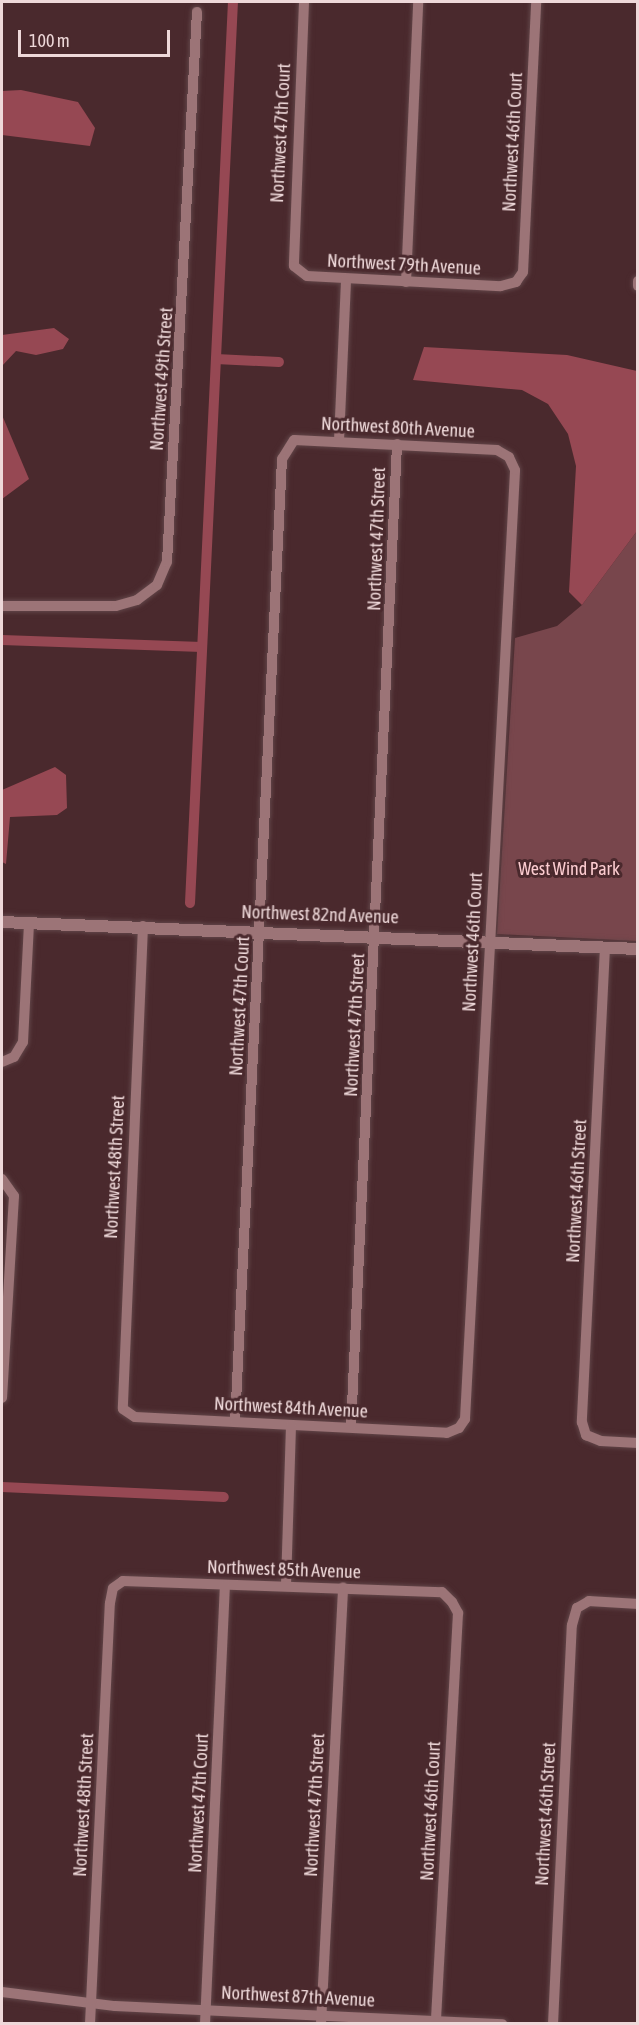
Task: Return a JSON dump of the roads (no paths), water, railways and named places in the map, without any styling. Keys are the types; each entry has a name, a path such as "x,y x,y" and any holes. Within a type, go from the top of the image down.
{"street":[{"name":"Northwest 47th Court","path":"294,266 304,2"},
{"path":"406,282 418,2"},
{"name":"Northwest 46th Court","path":"516,282 523,272 536,2"},
{"name":"Northwest 49th Street","path":"2,606 127,603 157,585 167,562 197,12"},
{"name":"Northwest 79th Avenue","path":"294,266 307,276 346,279 406,282 516,282"},
{"path":"339,441 346,279"},
{"path":"638,280 638,286"},
{"name":"Northwest 80th Avenue","path":"287,448 294,440 339,441 497,450 509,457"},
{"name":"Northwest 47th Street","path":"351,1427 377,936 397,444"},
{"name":"Northwest 47th Court","path":"235,1422 261,931 282,459 287,448"},
{"name":"Northwest 46th Court","path":"459,1428 465,1419 515,470 509,457"},
{"name":"Northwest 82nd Avenue","path":"2,922 489,940 638,949"},
{"path":"2,1062 15,1057 23,1042 29,922"},
{"name":"Northwest 48th Street","path":"123,1409 142,926"},
{"name":"Northwest 46th Street","path":"605,947 583,1410 586,1436 638,1443"},
{"path":"2,1179 10,1188 2,1398"},
{"name":"Northwest 84th Avenue","path":"123,1409 135,1417 447,1433 459,1428"},
{"path":"286,1586 291,1425"},
{"name":"Northwest 85th Avenue","path":"113,1588 123,1581 442,1592 452,1602"},
{"name":"Northwest 47th Court","path":"206,2024 225,1585"},
{"name":"Northwest 48th Street","path":"90,2024 113,1588"},
{"name":"Northwest 47th Street","path":"321,2019 343,1588"},
{"name":"Northwest 46th Street","path":"553,2024 577,1608 589,1601 638,1604"},
{"name":"Northwest 46th Court","path":"436,2022 458,1613 452,1602"},
{"name":"Northwest 87th Avenue","path":"2,1992 91,2005 206,2009 321,2019 503,2024"}],"waterway":[{"path":"190,903 233,2"},
{"path":"216,359 279,362"},
{"path":"2,640 202,647"},
{"path":"2,1487 224,1497"}],"park label":[{"name":"West Wind Park","path":"569,869"}]}
